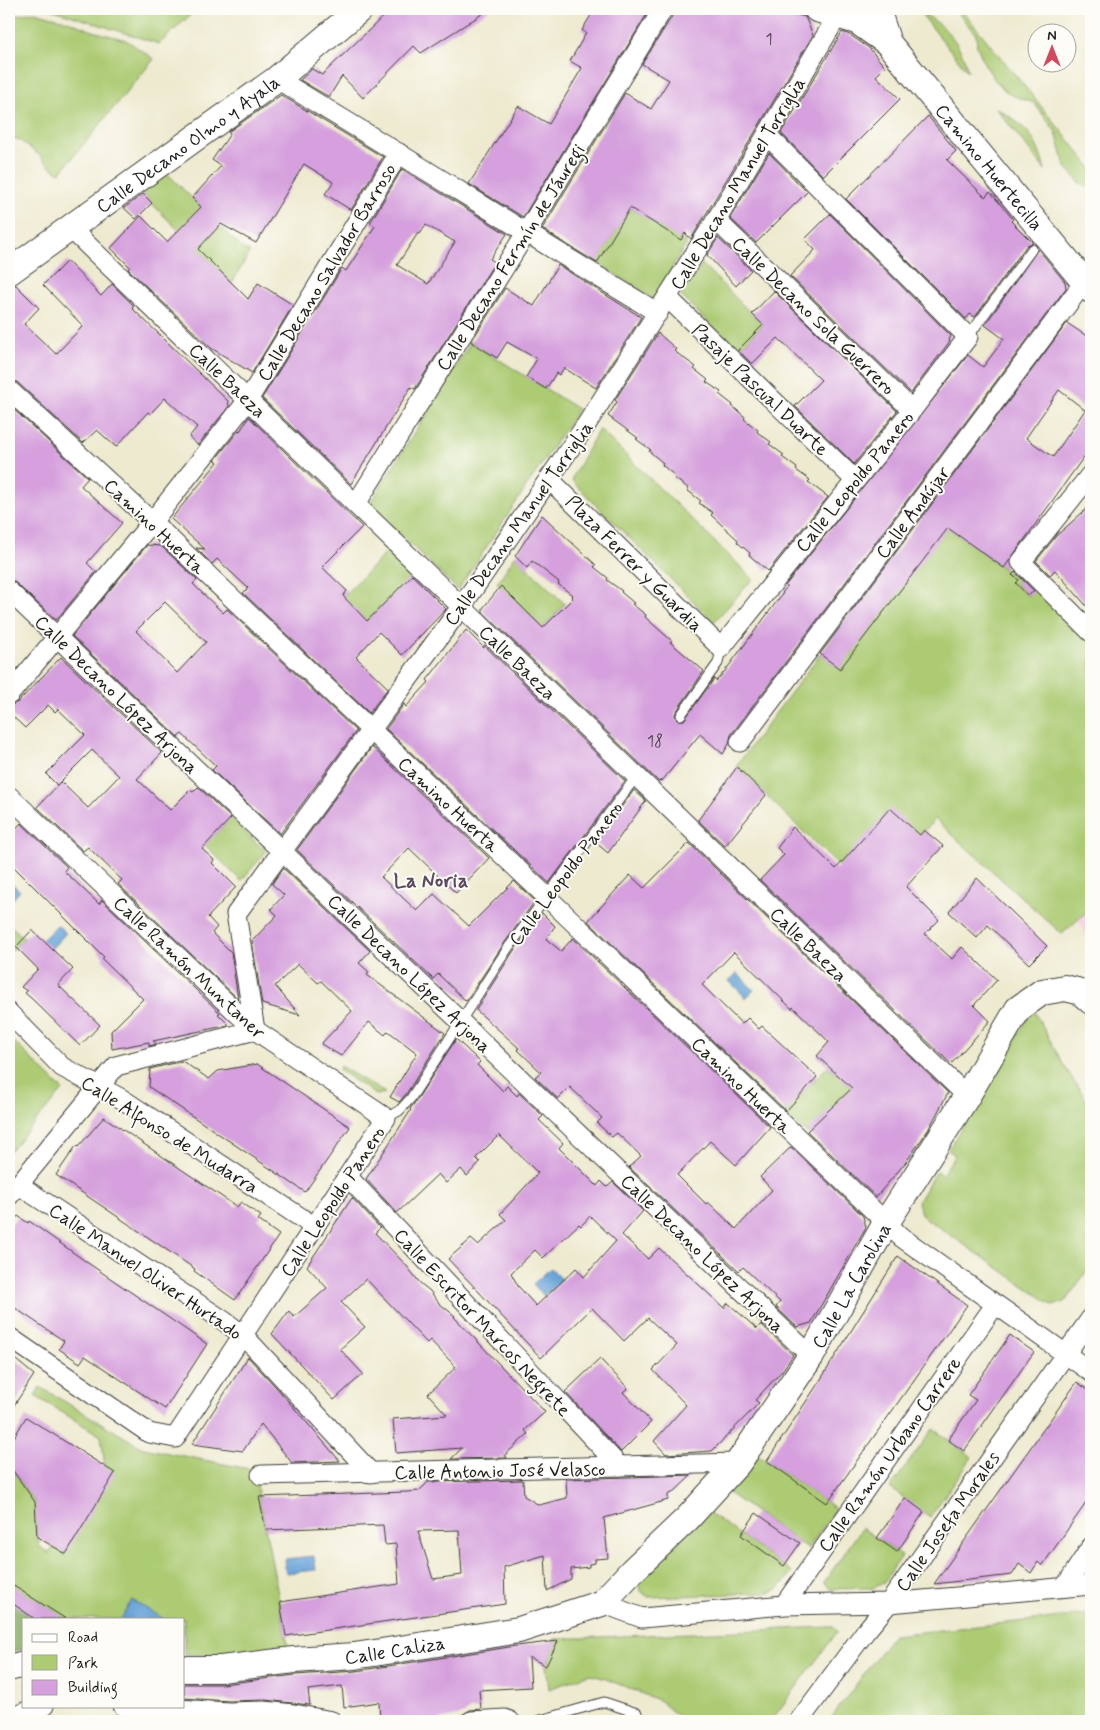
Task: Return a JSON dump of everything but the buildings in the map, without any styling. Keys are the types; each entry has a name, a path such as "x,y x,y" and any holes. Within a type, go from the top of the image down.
{"street":[{"name":"Calle Decano Olmo y Ayala","path":"9,272 277,79 360,9"},
{"name":"Calle Decano Fermín de Jáuregi","path":"356,504 526,233 663,9"},
{"path":"876,9 888,43"},
{"path":"828,12 857,21 888,43"},
{"name":"Calle Decano Manuel Torriglia","path":"255,1030 236,914 461,607 586,426 663,306 767,135 828,12"},
{"name":"Camino Huertecilla","path":"888,43 1088,285"},
{"name":"Pasaje Pascual Duarte","path":"277,79 526,233 663,306 855,480"},
{"path":"767,135 968,337"},
{"name":"Calle Decano Salvador Barroso","path":"9,695 152,522 248,400 399,153"},
{"name":"Calle Decano Sola Guerrero","path":"716,220 912,410"},
{"name":"Calle Baeza","path":"69,227 967,1096"},
{"name":"Calle Andújar","path":"740,742 1088,285"},
{"name":"Calle Leopoldo Panero","path":"721,648 912,410 968,337"},
{"name":"Camino Huerta","path":"9,390 152,522 547,897 901,1237 1091,1372"},
{"path":"1091,475 1021,562 1091,632"},
{"name":"Plaza Ferrer y Guardia","path":"549,479 721,648"},
{"name":"Calle Decano López Arjona","path":"9,591 811,1356"},
{"name":"Calle Ramón Muntaner","path":"9,796 255,1030 386,1118"},
{"name":"Calle La Carolina","path":"602,1603 632,1571 688,1518 738,1463 811,1356 886,1223 967,1096 1018,1010 1042,992 1052,996 1065,988 1081,992 1091,1001"},
{"name":"Calle Alfonso de Mudarra","path":"9,1013 62,1067 122,1099 315,1227"},
{"path":"14,1191 116,1066 255,1030"},
{"name":"Calle Leopoldo Panero","path":"9,1337 149,1433 175,1438 386,1118"},
{"name":"Calle Escritor Marcos Negrete","path":"348,1177 619,1466"},
{"name":"Calle Manuel Oliver Hurtado","path":"14,1191 224,1321 243,1336 371,1473"},
{"name":"Calle Ramón Urbano Carrere","path":"784,1605 995,1304"},
{"name":"Calle Josefa Morales","path":"799,1721 889,1603 1091,1318"},
{"name":"Calle Antonio José Velasco","path":"261,1475 738,1463"},
{"path":"1065,1587 1091,1547"},
{"path":"602,1603 642,1618 784,1605 889,1603 1091,1584"},
{"name":"Calle Caliza","path":"185,1669 221,1669 381,1652 519,1630 602,1603"},
{"path":"9,1668 22,1665"},
{"path":"9,1720 37,1708"},
{"path":"158,1708 229,1712 264,1711 332,1721"},
{"path":"471,1721 505,1719 510,1721"}],"lane":[{"name":"Calle Leopoldo Panero","path":"968,337 1032,249"},
{"name":"Calle Leopoldo Panero","path":"681,715 718,663 721,648"},
{"name":"Calle Leopoldo Panero","path":"386,1118 398,1111 411,1098 508,948 636,777"},
{"path":"537,1721 604,1702 637,1713"}],"shaded area":[{"path":"1091,908 1091,945 1078,919"}],"green space":[{"path":"51,9 197,9 159,44"},
{"path":"955,9 961,9 1091,167 1091,189 1080,183 1065,166 1056,132 1034,103 1009,94 997,83 985,65 977,46 976,35"},
{"path":"918,10 944,28 950,35 961,51 968,72"},
{"path":"34,12 126,40 154,59 60,173 18,139 9,139 9,17"},
{"path":"996,108 1015,120 1028,133 1038,148 1045,170"},
{"path":"166,172 242,248 250,252 232,283 139,191"},
{"path":"630,208 687,243 653,299 597,262"},
{"path":"702,264 763,325 737,351 681,296"},
{"path":"471,342 578,409 458,590 369,505"},
{"path":"599,429 753,579 714,622 573,482 572,478"},
{"path":"927,512 1019,580 1016,583 1028,596 1036,588 1091,643 1091,908 1062,934 935,819 868,895 736,766"},
{"path":"388,551 413,575 367,621 342,597"},
{"path":"515,556 565,604 543,628 497,583"},
{"path":"231,818 266,852 241,881 205,845"},
{"path":"9,924 24,938 9,954"},
{"path":"1033,1009 1063,1064 1091,1107 1091,1265 1065,1302 1052,1305 921,1215 918,1201 936,1171 942,1175 955,1155 948,1150"},
{"path":"9,1037 63,1090 9,1152"},
{"path":"340,1066 385,1093 376,1095 339,1070"},
{"path":"828,1066 852,1088 808,1134 783,1113"},
{"path":"40,1387 143,1448 254,1470 288,1646 251,1653 185,1654 185,1618 162,1618 132,1600 122,1618 65,1618 32,1598 9,1603 9,1465 36,1504 37,1537 40,1547 49,1553 53,1547 66,1553 105,1467 101,1436 35,1396"},
{"path":"933,1429 972,1457 930,1517 890,1488"},
{"path":"757,1454 836,1509 808,1549 727,1492"},
{"path":"708,1512 792,1572 786,1580 774,1591 764,1593 649,1597 644,1594 639,1586 639,1580"},
{"path":"862,1528 902,1556 883,1583 874,1588 830,1589 824,1582"},
{"path":"32,1598 22,1610 34,1618 22,1618 22,1649 9,1652 9,1603"},
{"path":"1091,1614 1091,1721 829,1721 893,1635"},
{"path":"834,1627 838,1631 771,1721 684,1721 660,1701 589,1674 549,1689 546,1666 554,1649 554,1639"}],"water":[{"path":"9,881 20,891 12,900 9,897"},
{"path":"57,925 66,933 51,949 42,940"},
{"path":"737,973 754,990 746,998 729,981"},
{"path":"551,1268 562,1279 544,1296 533,1284"},
{"path":"314,1556 316,1570 286,1573 284,1559"},
{"path":"132,1600 162,1618 122,1618"}],"district":[{"name":"La Noria","path":"431,880"}]}
